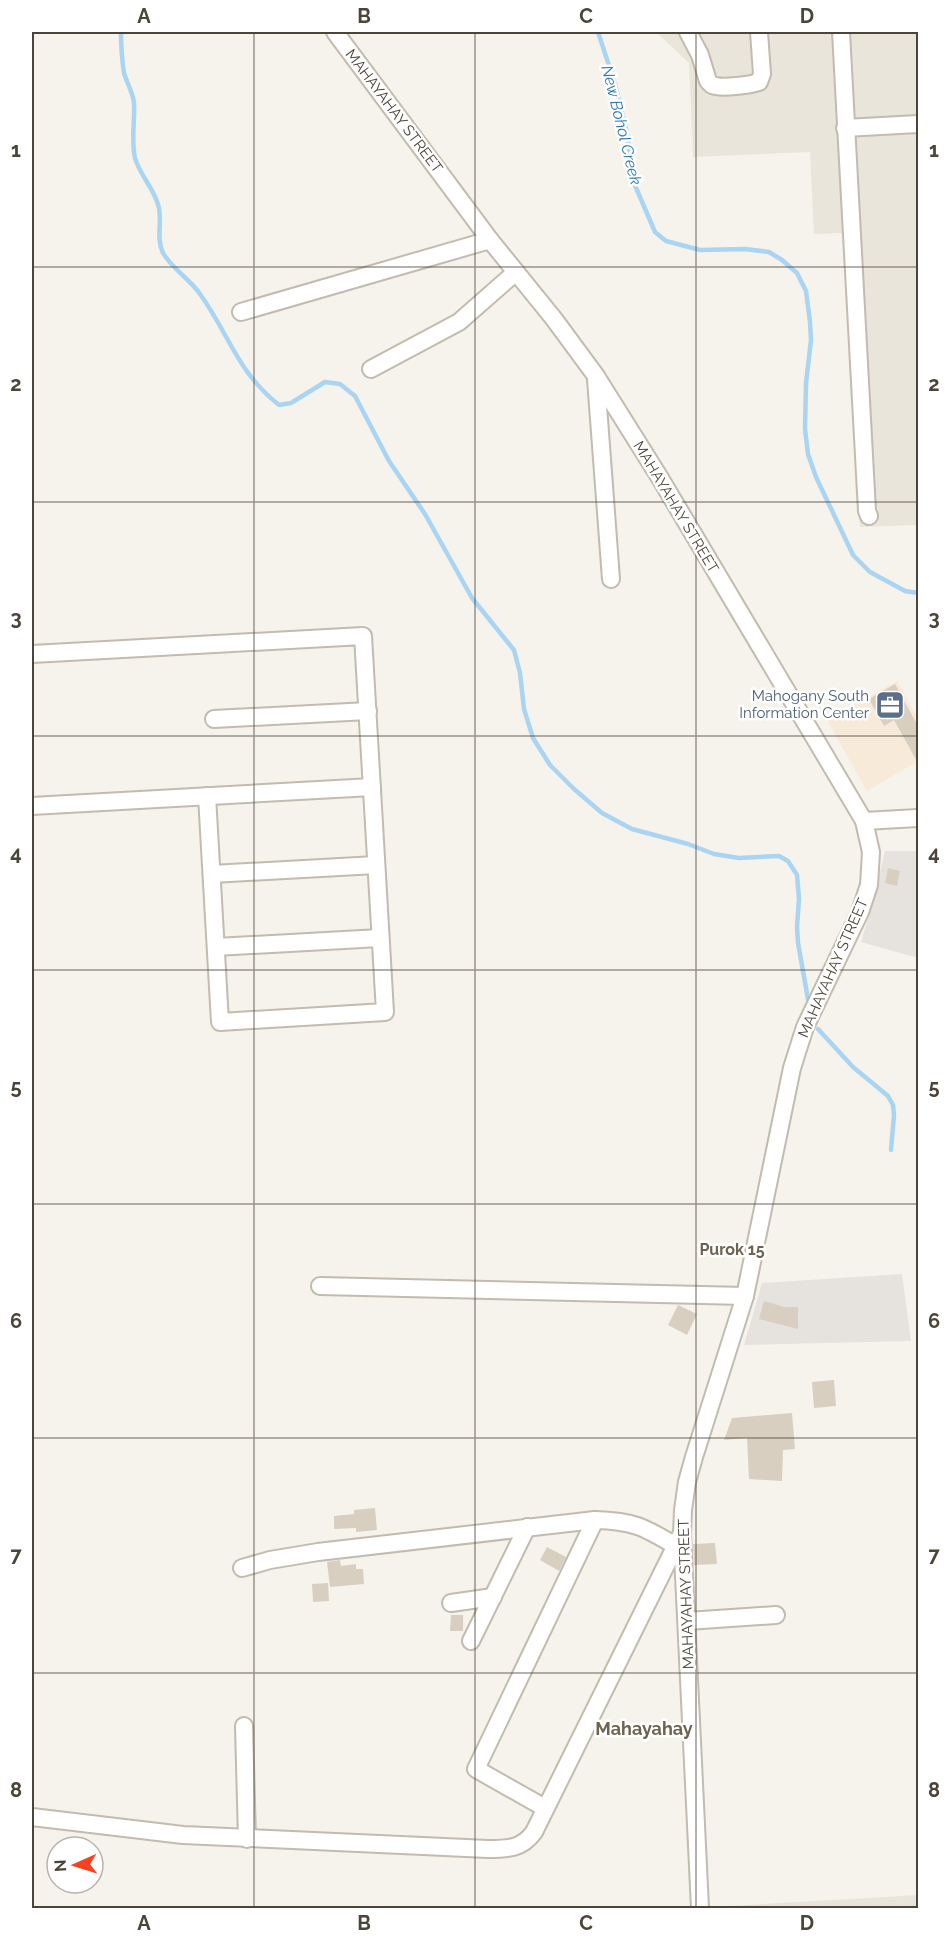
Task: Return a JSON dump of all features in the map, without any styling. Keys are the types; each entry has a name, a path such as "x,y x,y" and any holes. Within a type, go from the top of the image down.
{"street":[{"name":"MAHAYAHAY STREET","path":"335,32 490,240 554,319 596,376 666,488 864,821 871,852 869,885 860,912 798,1048 745,1296 694,1457 683,1510 679,1540 687,1621 700,1908"},
{"path":"688,32 700,55 710,84 716,87 759,82 762,74 759,32"},
{"path":"841,32 866,499 869,516"},
{"path":"845,128 918,124"},
{"path":"241,312 490,240"},
{"path":"371,369 459,322 516,272"},
{"path":"596,376 611,579"},
{"path":"32,654 363,636 385,1012 220,1022 207,796"},
{"path":"214,719 368,711"},
{"path":"32,806 372,787"},
{"path":"864,821 918,818"},
{"path":"212,874 376,865"},
{"path":"216,947 380,938"},
{"path":"320,1286 745,1296"},
{"path":"546,1808 476,1769 595,1520"},
{"path":"32,1817 111,1828 248,1839 513,1848 528,1840 546,1808 679,1540 635,1524 616,1520 595,1520 292,1556 242,1568"},
{"path":"471,1641 527,1527"},
{"path":"451,1603 493,1597"},
{"path":"687,1621 776,1615"},
{"path":"244,1726 248,1839"}],"shaded area":[{"path":"656,32 918,32 918,525 860,527 844,233 814,234 810,152 693,157 689,63"},
{"path":"897,681 918,719 918,761 867,791 827,720"},
{"path":"885,851 918,851 918,958 861,942"},
{"path":"902,1274 911,1341 744,1345 762,1283"},
{"path":"918,1895 918,1908 712,1908 712,1907"}],"building":[{"path":"895,684 918,726 918,763 894,720 884,726 869,699"},
{"path":"888,868 900,871 897,886 885,883"},
{"path":"764,1301 784,1307 798,1307 798,1329 759,1319"},
{"path":"678,1305 697,1314 687,1335 668,1325"},
{"path":"834,1380 836,1406 814,1408 812,1382"},
{"path":"792,1413 795,1449 783,1450 782,1481 749,1479 747,1438 724,1440 732,1418"},
{"path":"375,1508 377,1530 356,1532 356,1528 334,1529 334,1516 354,1514 354,1510"},
{"path":"715,1543 717,1564 694,1565 693,1544"},
{"path":"547,1547 566,1557 559,1571 540,1560"},
{"path":"340,1560 341,1566 356,1564 356,1569 363,1569 364,1584 330,1587 327,1562"},
{"path":"328,1583 329,1601 313,1602 312,1584"},
{"path":"451,1615 463,1615 463,1631 450,1631"}],"waterway":[{"path":"121,32 124,73 134,103 135,158 157,201 160,214 160,242 167,259 200,294 243,366 279,405 291,403 325,382 340,384 355,396 389,461 425,514 472,598 514,650 520,673 524,709 533,738 550,765 574,789 602,813 632,829 688,844 714,854 739,858 779,856 788,861 797,875 798,943 809,1005"},
{"name":"New Bohol Creek","path":"598,32 615,84 627,133 634,183 655,232 666,241 700,250 745,249 769,252 797,273 806,291 810,322 811,340 806,383 805,429 808,454 816,477 853,555 870,572 905,591 918,593"},
{"path":"818,1029 853,1067 888,1096 893,1105 894,1115 891,1150"}],"place":[{"name":"Mahogany South Information Center","path":"890,705"}],"district":[{"name":"Purok 15","path":"732,1249"},
{"name":"Mahayahay","path":"644,1729"}]}
